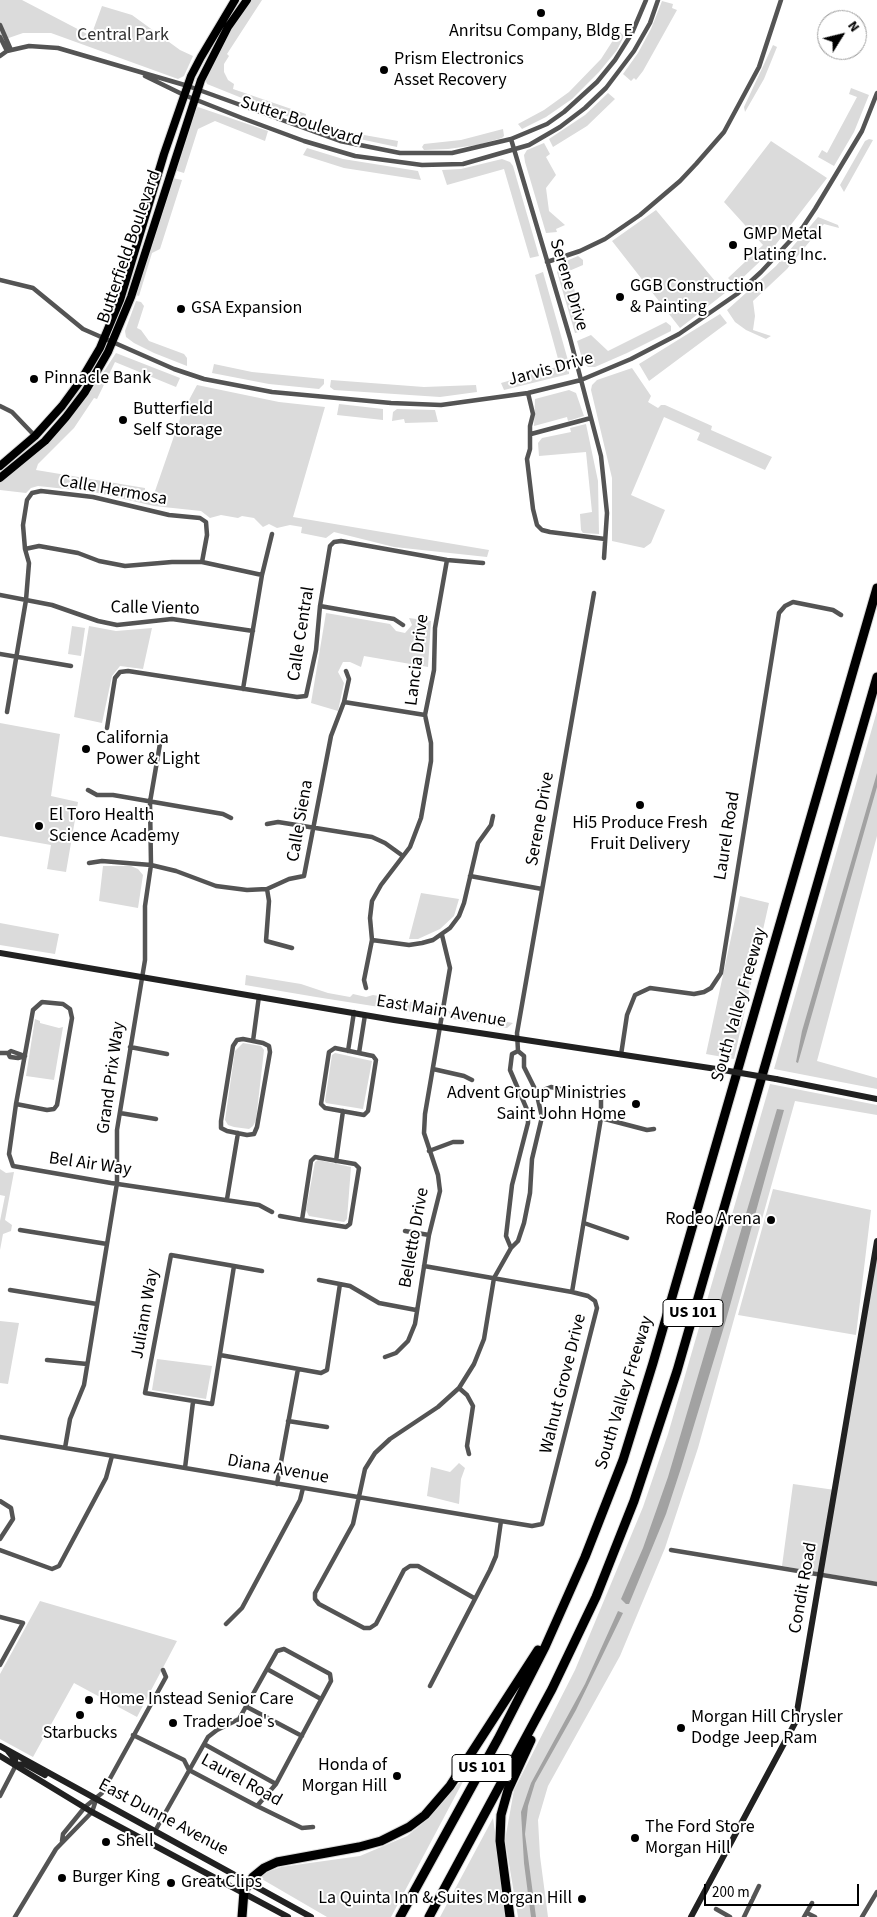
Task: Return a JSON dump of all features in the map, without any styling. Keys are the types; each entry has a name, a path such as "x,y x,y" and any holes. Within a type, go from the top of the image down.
{"highway":[{"name":"South Valley Freeway","path":"400,1917 510,1716 559,1617 599,1523 636,1419 877,588"},
{"name":"US 101","path":"430,1915 552,1689 608,1568 660,1427 877,678"},
{"path":"242,1917 244,1891 258,1872 270,1864 375,1843 400,1832 425,1815 450,1786 559,1617"},
{"path":"510,1917 500,1841 503,1807 552,1689"}],"main road":[{"name":"Butterfield Boulevard","path":"0,466 35,436 62,406 81,380 104,339 120,300 184,95 200,56 235,0"},
{"name":"Butterfield Boulevard","path":"0,478 45,441 66,417 85,392 113,343 131,297 194,98 228,27 247,0"},
{"name":"East Main Avenue","path":"0,953 365,1015 723,1070 877,1099"},
{"name":"Condit Road","path":"691,1917 795,1723 822,1574 877,1241"},
{"name":"East Dunne Avenue","path":"0,1746 311,1917"},
{"path":"7,1750 15,1760 16,1765 25,1764 43,1774 50,1774"},
{"name":"East Dunne Avenue","path":"0,1756 92,1812 244,1891 288,1917"}],"street":[{"name":"Sutter Boulevard","path":"137,71 188,86 321,135 370,149 413,154 452,153 511,138 547,124 578,101 615,60 632,32 646,0"},
{"name":"Sutter Boulevard","path":"137,71 184,95 304,141 355,156 422,165 463,164 529,144 560,127 606,88 643,36 658,0"},
{"path":"547,262 580,251 604,239 640,214 691,170 724,132 759,67 781,0"},
{"path":"0,26 9,51"},
{"path":"0,37 9,51"},
{"path":"0,56 9,51 36,46 58,48 137,71"},
{"name":"Jarvis Drive","path":"0,280 33,288 74,323 113,343 204,380 272,392 391,403 441,405 528,394 581,380 631,359 679,334 719,308 762,272 802,227 830,186 862,131 877,93"},
{"name":"Serene Drive","path":"511,138 601,456 607,513 604,558"},
{"path":"528,394 533,414 530,449 527,459 533,509 538,525 542,530 550,532 605,539"},
{"path":"0,406 12,412 35,436"},
{"path":"531,434 591,418"},
{"name":"Calle Hermosa","path":"25,549 24,525 27,500 32,493 41,491 93,497 161,514 200,518 206,522 208,535 202,562"},
{"path":"243,689 262,576 272,534"},
{"name":"Calle Central","path":"107,728 115,678 120,672 128,671 297,697 306,696 316,650 320,606 330,546 334,542 341,541 447,560 483,564"},
{"path":"7,712 26,600 29,563 25,549 39,546 68,551 99,561 125,566 172,562 202,562 262,576"},
{"name":"Lancia Drive","path":"366,988 364,980 372,940 370,918 372,901 381,885 403,856 417,831 431,761 431,743 425,716 434,670 435,628 447,560"},
{"name":"Serene Drive","path":"474,1598 418,1566 410,1566 404,1570 376,1624 370,1628 364,1628 319,1604 315,1599 315,1593 353,1524 365,1469 375,1453 390,1439 438,1407 459,1388 474,1364 484,1340 494,1278 511,1248 518,1241 530,1193 532,1160 542,1117 536,1091 524,1067 524,1056 518,1051 517,1039 594,593"},
{"name":"Calle Viento","path":"0,595 52,605 98,621 117,625 172,619 253,631"},
{"name":"Laurel Road","path":"621,1055 627,1015 635,995 650,988 694,994 704,992 711,988 721,973 779,613 792,602 833,610 840,615"},
{"path":"320,606 394,619 403,625"},
{"path":"0,654 71,666"},
{"name":"Calle Siena","path":"89,863 102,860 151,865 176,871 216,886 247,890 267,889 289,879 304,876 331,736 344,702 349,679 346,670"},
{"path":"344,702 425,716"},
{"name":"Grand Prix Way","path":"65,1448 70,1419 81,1395 117,1183 116,1137 145,960 144,906 151,865 150,802 161,738"},
{"path":"88,790 97,795 113,795 223,814 231,818"},
{"path":"372,940 409,945 432,940 442,935 459,916 464,903 478,843 491,825 493,816"},
{"path":"267,824 278,822 372,837 385,843 403,856"},
{"path":"470,876 542,889"},
{"path":"267,889 269,901 266,940 292,948"},
{"name":"Belletto Drive","path":"385,1357 396,1353 408,1341 415,1324 428,1235 440,1191 438,1175 424,1133 425,1114 450,968 442,935"},
{"path":"253,1041 259,996"},
{"name":"Bel Air Way","path":"16,1104 47,1110 54,1109 57,1105 72,1018 72,1013 67,1006 46,1001 35,1006 16,1104 9,1154 13,1166 259,1204 272,1212"},
{"path":"348,1051 354,1012"},
{"path":"359,1053 365,1015"},
{"path":"237,1040 253,1041 269,1046 270,1052 257,1127 254,1134 238,1133 221,1128 233,1046 237,1040"},
{"path":"130,1047 167,1054"},
{"path":"335,1048 359,1053 373,1056 376,1060 368,1111 364,1115 324,1108 321,1104 329,1052 335,1048"},
{"path":"0,1053 11,1051 25,1056"},
{"name":"Serene Drive","path":"511,1248 506,1236 511,1194 528,1123 528,1112 510,1070 512,1054 518,1051"},
{"path":"433,1069 464,1076 472,1080"},
{"name":"Walnut Grove Drive","path":"536,1091 551,1087 601,1098 601,1118 572,1292 588,1296 595,1301 597,1308 545,1515"},
{"path":"522,1098 536,1091"},
{"path":"336,1161 343,1111"},
{"path":"120,1113 156,1119"},
{"path":"601,1118 646,1130 654,1129"},
{"path":"227,1199 238,1133"},
{"path":"429,1151 453,1142 462,1142"},
{"path":"280,1216 302,1220 346,1227 350,1224 359,1168 356,1164 315,1157 312,1161 302,1220"},
{"path":"584,1222 628,1238"},
{"path":"20,1230 107,1244"},
{"path":"405,1231 428,1235"},
{"name":"Juliann Way","path":"194,1402 145,1393 171,1254 262,1271"},
{"path":"185,1468 194,1402 212,1404 234,1266"},
{"path":"424,1266 572,1292"},
{"path":"319,1280 350,1286 379,1303 416,1310"},
{"path":"220,1355 321,1373 327,1370 340,1284"},
{"path":"10,1290 97,1304"},
{"path":"47,1360 87,1364"},
{"path":"278,1484 298,1369"},
{"path":"459,1388 467,1395 473,1406 467,1446 469,1454"},
{"path":"288,1421 326,1427"},
{"name":"Diana Avenue","path":"0,1437 532,1526 542,1524 545,1515"},
{"path":"0,1550 52,1569 59,1566 106,1478 112,1456"},
{"path":"226,1624 242,1608 300,1500 303,1488"},
{"path":"0,1501 11,1508 13,1519 0,1539"},
{"path":"430,1686 496,1556 501,1521"},
{"path":"672,1550 877,1584"},
{"path":"0,1617 23,1623 0,1665"},
{"path":"155,1831 204,1744 217,1730 234,1723 247,1707 277,1650 284,1649 330,1674 331,1681 276,1784 257,1806"},
{"path":"15,1917 62,1841 92,1812 96,1800 166,1677 163,1670"},
{"path":"267,1670 321,1699"},
{"path":"247,1707 302,1736"},
{"name":"Laurel Road","path":"133,1735 184,1760 189,1770 257,1806 302,1828 313,1827"},
{"path":"204,1744 276,1784"},
{"path":"0,1796 16,1765"},
{"path":"62,1841 63,1834 85,1807 96,1800"},
{"path":"744,1917 759,1886"},
{"path":"862,1917 877,1892"},
{"path":"812,1903 805,1915 815,1917"},
{"path":"716,1909 730,1917"}],"green space":[{"name":"Central Park","path":"0,0 22,0 91,36 102,6 132,15 180,50 193,56 184,76 178,79 51,33 23,33 0,41"},
{"path":"250,0 262,0 227,54 229,56 224,64 224,72 228,80 234,84 233,89 306,114 304,123 207,84 205,79 223,42"},
{"path":"662,1 673,4 672,8 677,10 643,71 636,80 634,78 631,81 623,74 638,53 651,29"},
{"path":"619,31 624,36 617,50 599,72 572,99 546,117 522,129 518,124 544,110 569,92 601,59"},
{"path":"773,45 777,47 764,79 745,112 744,107"},
{"path":"851,88 869,95 854,132 834,166 818,157 822,150 827,153 857,97 849,94"},
{"path":"608,93 615,99 587,126 553,147 549,139 585,115"},
{"path":"198,107 268,131 265,141 215,121 198,129 184,173 174,170 193,111"},
{"path":"329,126 398,141 397,147 327,132"},
{"path":"503,129 504,136 502,138 477,145 424,150 422,147 424,144 461,140"},
{"path":"873,140 844,192 840,185 865,141"},
{"path":"771,141 827,178 770,252 735,285 728,278 763,245 724,202"},
{"path":"544,143 550,154 546,157 556,175 546,188 549,211 565,225 556,229 557,232 546,233 524,155 527,150"},
{"path":"307,148 343,159 418,171 421,180 344,168 303,155"},
{"path":"502,159 510,162 513,166 539,256 530,258 504,169 447,185 442,170 461,169"},
{"path":"172,178 182,180 160,249 152,253 139,296 136,295"},
{"path":"656,210 725,293 680,328 612,241"},
{"path":"818,217 838,225 839,228 824,224 787,269 753,301 755,316 753,330 771,336 766,339 746,330 735,322 727,310 776,266"},
{"path":"578,256 583,260 583,265 569,271 586,330 575,333 557,272 559,266 564,262"},
{"path":"543,272 569,364 569,374 504,390 501,383 560,366 535,275"},
{"path":"136,301 141,302 144,306 137,328 141,330 149,341 184,354 187,358 187,366 154,353 126,337 125,331"},
{"path":"720,314 727,323 649,381 639,364"},
{"path":"666,322 671,326 671,331 627,353 595,367 588,367 583,362 577,341 591,335 608,351"},
{"path":"116,353 180,378 176,387 115,362 97,399 94,398 74,428 38,464 36,470 145,488 145,492 154,494 182,413 197,385 279,402 325,407 293,517 489,550 487,557 394,547 334,532 326,538 301,533 302,527 290,525 277,528 269,524 263,527 254,518 221,515 210,518 201,511 154,506 94,492 38,486 31,488 26,493 0,490 0,483 48,443 72,416"},
{"path":"214,364 252,372 324,379 324,384 319,389 269,384 212,373"},
{"path":"632,368 651,396 648,402 658,408 661,405 665,405 712,426 711,430 772,457 765,470 697,440 700,433 664,417 631,495 665,510 651,543 644,548 612,541 612,478 591,390 592,385 597,380"},
{"path":"331,380 424,387 476,385 477,392 440,397 334,390 330,387"},
{"path":"569,390 576,393 584,416 568,421 567,417 534,426 535,399"},
{"path":"339,404 383,409 383,420 337,415"},
{"path":"397,409 435,410 438,422 405,423 404,419 392,421 393,412"},
{"path":"586,424 598,481 599,534 583,533 581,530 580,514 592,512 586,452 539,456 538,443 542,438 571,432 570,428"},
{"path":"326,613 390,624 396,631 405,633 412,625 409,618 431,621 428,667 364,656 361,667 350,662 343,662 338,672 344,683 338,711 311,703"},
{"path":"72,626 85,628 81,656 68,654"},
{"path":"89,626 116,631 152,628 143,669 120,666 112,676 102,723 74,717"},
{"path":"877,711 877,836 817,1061 877,1078 877,1089 774,1069"},
{"path":"0,723 60,734 51,796 78,802 66,872 47,869 51,845 0,836"},
{"path":"103,866 131,866 138,869 143,875 138,908 99,901"},
{"path":"421,893 459,899 454,916 440,929 418,939 409,939"},
{"path":"740,896 769,903 734,1059 706,1054"},
{"path":"0,923 59,934 55,954 0,945"},
{"path":"246,975 301,984 328,993 350,997 353,994 366,997 373,995 439,1007 437,1012 430,1015 316,997 245,985"},
{"path":"448,1011 513,1023 507,1028 452,1019"},
{"path":"35,1019 40,1021 40,1023 59,1028 63,1027 54,1080 26,1076"},
{"path":"243,1043 261,1046 264,1050 256,1120 249,1129 228,1125 225,1120 235,1051"},
{"path":"335,1053 372,1061 363,1109 326,1103 325,1101 332,1055"},
{"path":"770,1084 877,1105 877,1115 795,1101 698,1448 665,1548 620,1656 548,1786 538,1820 540,1856 548,1917 518,1917 505,1840 514,1790 575,1670 643,1507 668,1434"},
{"path":"318,1160 351,1167 347,1219 344,1222 309,1216 306,1210 315,1162"},
{"path":"0,1169 6,1173 14,1172 5,1220 12,1225 11,1231 3,1234 0,1250 0,1221 5,1196 0,1195"},
{"path":"773,1189 871,1210 856,1335 738,1315"},
{"path":"877,1247 877,1582 782,1566 793,1484 835,1490"},
{"path":"0,1321 19,1323 8,1384 0,1383"},
{"path":"157,1359 212,1366 206,1399 152,1390"},
{"path":"459,1463 465,1468 461,1479 459,1504 427,1496 431,1467 450,1472"},
{"path":"40,1601 177,1641 137,1717 74,1683 33,1757 0,1739 0,1674"},
{"path":"467,1774 391,1917 327,1917 260,1878 264,1873 281,1867 360,1856 407,1836 427,1820"},
{"path":"493,1818 507,1917 440,1917"}],"shaded area":[{"path":"877,773 877,787 798,1063 796,1062 802,1031"},
{"path":"777,1109 784,1110 726,1320 681,1468 666,1514 629,1604 626,1604 621,1599 643,1548 668,1477"},
{"path":"618,1611 623,1613 576,1710 535,1783 528,1806 525,1834 536,1917 531,1917 524,1863 521,1812 531,1783 585,1684"}],"place":[{"name":"Anritsu Company, Bldg E","path":"541,13"},
{"name":"Prism Electronics Asset Recovery","path":"384,70"},
{"name":"GMP Metal Plating Inc.","path":"733,245"},
{"name":"GGB Construction & Painting","path":"620,297"},
{"name":"GSA Expansion","path":"181,309"},
{"name":"Pinnacle Bank","path":"34,379"},
{"name":"Butterfield Self Storage","path":"123,420"},
{"name":"California Power & Light","path":"86,749"},
{"name":"Hi5 Produce Fresh Fruit Delivery","path":"640,805"},
{"name":"El Toro Health Science Academy","path":"39,826"},
{"name":"Advent Group Ministries Saint John Home","path":"636,1104"},
{"name":"Rodeo Arena","path":"771,1220"},
{"name":"Home Instead Senior Care","path":"89,1700"},
{"name":"Starbucks","path":"80,1715"},
{"name":"Trader Joe's","path":"173,1723"},
{"name":"Morgan Hill Chrysler Dodge Jeep Ram","path":"681,1728"},
{"name":"Honda of Morgan Hill","path":"397,1776"},
{"name":"The Ford Store Morgan Hill","path":"635,1838"},
{"name":"Shell","path":"106,1842"},
{"name":"Burger King","path":"62,1878"},
{"name":"Great Clips","path":"171,1883"},
{"name":"La Quinta Inn & Suites Morgan Hill","path":"582,1899"}]}
